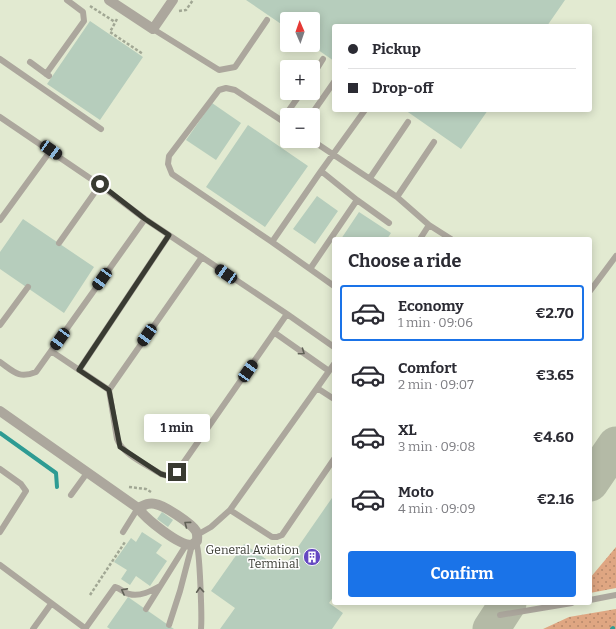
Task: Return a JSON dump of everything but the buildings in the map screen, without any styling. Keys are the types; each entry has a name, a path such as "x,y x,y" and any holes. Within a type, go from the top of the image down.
{"street":[{"path":"109,0 153,29 173,0"},
{"path":"0,411 138,508 145,518 193,542 194,528 165,507 155,504 147,504 138,508"}],"lane":[{"path":"30,62 48,75 84,21 83,12 67,0"},
{"path":"153,29 219,70 234,67 267,20"},
{"path":"0,59 101,129"},
{"path":"320,64 323,59"},
{"path":"316,108 332,85"},
{"path":"280,119 235,90 226,88 219,90 169,156 168,164 172,174 332,285"},
{"path":"272,242 364,112"},
{"path":"0,117 51,150 100,184 145,219 287,314 332,347"},
{"path":"370,178 408,122"},
{"path":"397,196 434,142"},
{"path":"320,146 397,196 430,225 448,237"},
{"path":"0,220 51,150"},
{"path":"322,171 357,200 389,223"},
{"path":"59,243 100,184"},
{"path":"310,269 357,200"},
{"path":"0,362 17,374 27,376 36,372 145,219"},
{"path":"421,237 430,225"},
{"path":"79,370 169,235"},
{"path":"592,288 616,256"},
{"path":"109,390 202,257"},
{"path":"0,325 28,287"},
{"path":"51,351 109,390 120,447 161,474 168,476 177,472 287,314"},
{"path":"274,333 329,371"},
{"path":"146,609 160,586 193,542 230,510 332,367"},
{"path":"317,388 332,398"},
{"path":"230,510 272,537 277,537 282,534 332,462"},
{"path":"0,469 21,484 26,491 0,532"},
{"path":"71,495 87,473"},
{"path":"122,532 138,508"},
{"path":"168,625 180,591 193,542"},
{"path":"193,542 199,553 199,577 203,616 201,629"},
{"path":"0,565 86,629 115,587 129,594 139,594 150,592 160,586"},
{"path":"592,600 616,596"},
{"path":"33,629 51,604"},
{"path":"500,615 560,605"}],"path":[{"path":"186,10 193,0"},
{"path":"88,4 115,22 110,30 111,33 143,54"},
{"path":"90,595 127,539"}],"shaded area":[{"path":"616,547 616,588 592,593 592,576"},
{"path":"616,609 616,629 543,629 569,617"}],"waterway":[{"path":"0,433 56,473 57,487"}],"taxiway":[{"path":"592,480 616,445"},
{"path":"491,629 507,605"}],"place":[{"name":"General Aviation Terminal","path":"312,557"}],"route":[{"path":"100,184 145,219 169,235 79,370 109,390 117,439 120,447 161,474 168,476 177,472"}]}
